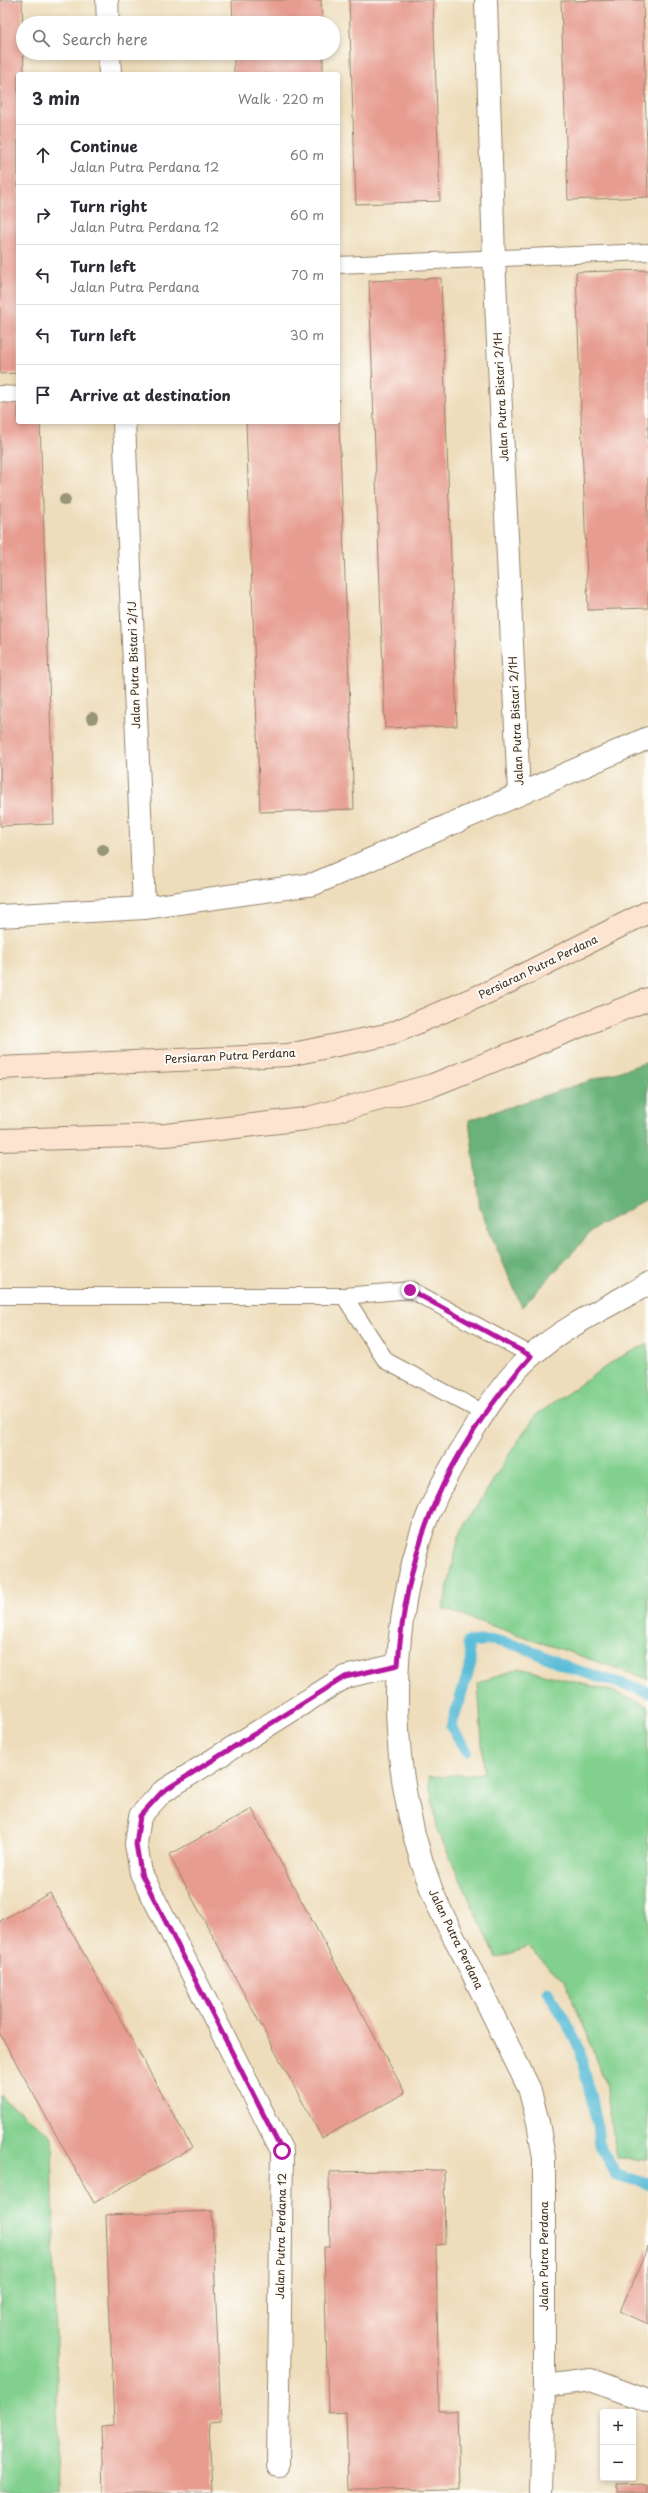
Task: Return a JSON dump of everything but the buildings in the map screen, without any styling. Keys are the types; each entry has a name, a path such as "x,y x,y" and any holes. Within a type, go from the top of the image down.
{"main road":[{"name":"Persiaran Putra Perdana","path":"0,1068 288,1055 391,1034 493,990 648,912"},
{"path":"0,1140 166,1136 304,1119 433,1085 648,998"}],"street":[{"path":"107,0 108,16"},
{"name":"Jalan Putra Bistari 2/1H","path":"486,0 494,258 520,794"},
{"path":"109,60 110,72"},
{"name":"Jalan Putra Bistari 2/1J","path":"124,424 144,908"},
{"path":"0,916 144,908 314,884 648,738"},
{"name":"Jalan Putra Perdana","path":"541,2493 544,2386 544,2158 538,2122 529,2088 432,1892 416,1840 403,1778 398,1722 398,1665 401,1623 419,1540 435,1501 459,1452 484,1413 531,1356 573,1325 648,1284"},
{"name":"Jalan Putra Perdana 12","path":"278,2466 282,2151 141,1873 136,1844 140,1816 162,1792 345,1677 398,1665"},
{"path":"544,2386 591,2380 648,2401"}],"lane":[{"path":"340,265 648,252"},
{"path":"0,394 16,395"},
{"path":"0,1296 344,1296 410,1290 531,1356"},
{"path":"344,1296 386,1360 484,1413"}],"green space":[{"path":"648,1062 648,1199 596,1227 522,1307 480,1209 469,1120"},
{"path":"648,1344 648,1679 443,1609 459,1536 508,1456 536,1415 618,1358"},
{"path":"519,1668 612,1691 648,1706 648,2159 617,2158 605,2083 587,2034 565,1982 528,1947 497,1958 438,1832 428,1777 484,1773 478,1683"},
{"path":"0,2096 52,2137 59,2493 0,2493"}],"waterway":[{"path":"467,1751 451,1727 471,1663 468,1642 493,1640 522,1647 573,1669 648,1692"},
{"path":"547,1991 566,2021 579,2048 597,2123 599,2144 617,2175 648,2184"}],"route":[{"path":"282,2151 141,1873 136,1844 140,1816 162,1792 345,1677 398,1665 401,1623 410,1578 419,1540 435,1501 459,1452 484,1413 531,1356 410,1290"}]}
